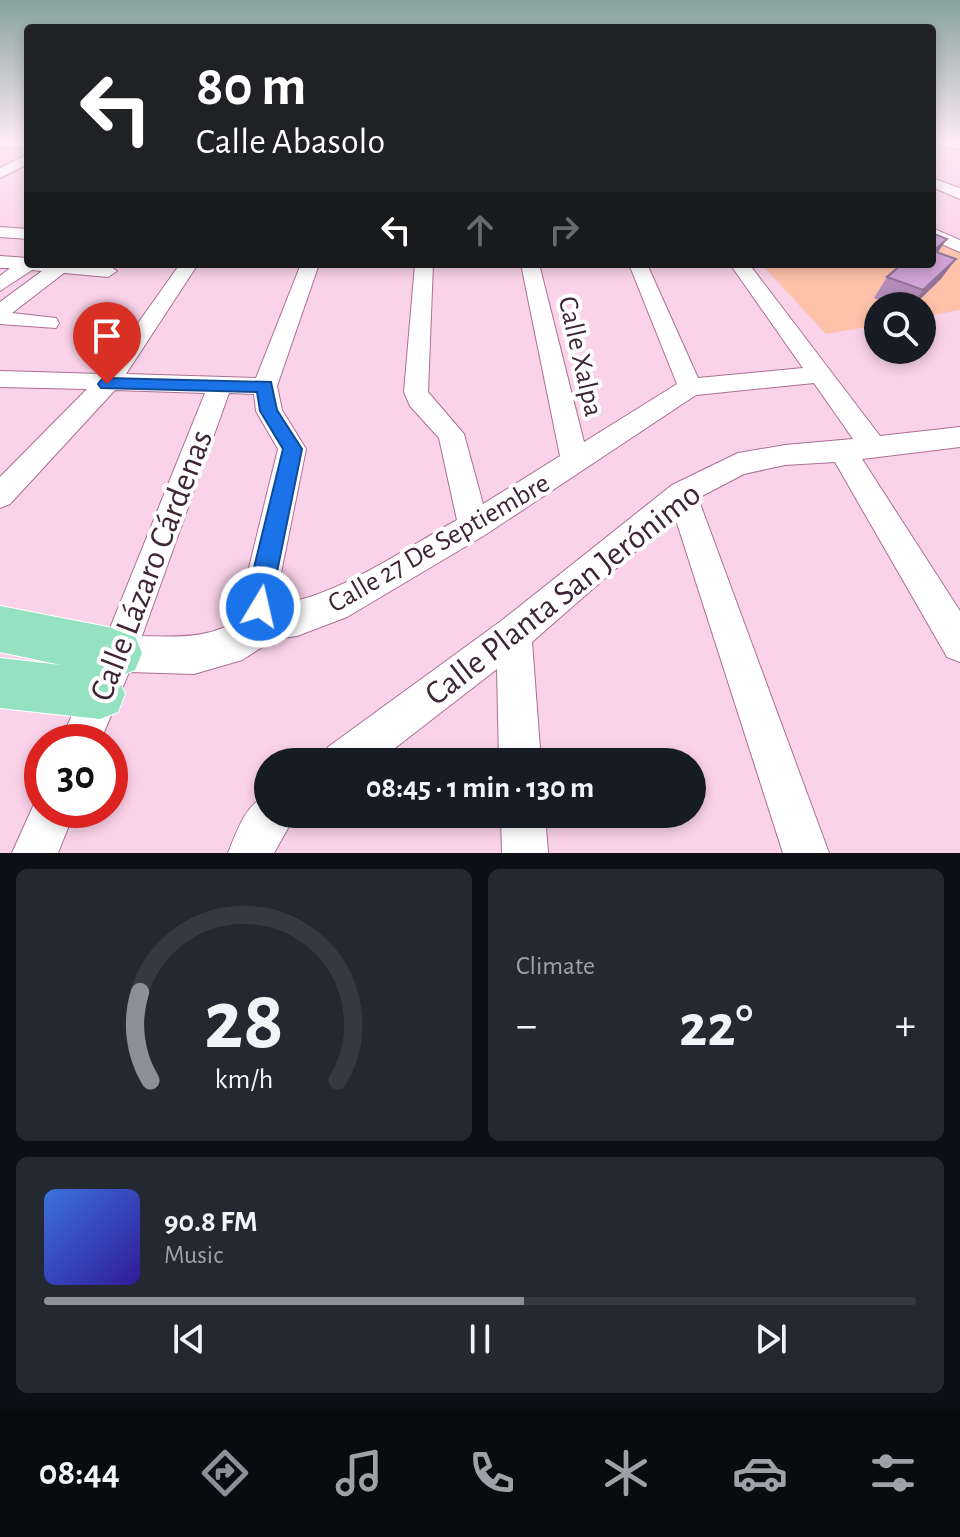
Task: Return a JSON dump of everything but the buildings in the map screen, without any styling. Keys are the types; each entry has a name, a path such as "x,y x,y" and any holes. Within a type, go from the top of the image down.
{"main road":[{"path":"0,629 109,673"},
{"path":"0,683 109,673"}],"street":[{"path":"936,184 960,194"},
{"path":"0,232 24,234"},
{"path":"936,235 960,247"},
{"path":"0,262 24,264"},
{"path":"0,285 24,267"},
{"path":"0,315 59,268"},
{"path":"72,268 108,271"},
{"path":"0,496 107,384 186,268"},
{"path":"109,673 229,647 269,622 260,607 261,588 292,449 269,411 265,386 309,268"},
{"path":"424,268 416,392 419,400 451,434 474,526"},
{"name":"Calle Xalpa","path":"531,268 575,461"},
{"path":"640,268 690,387"},
{"path":"741,268 818,375 960,644"},
{"path":"0,315 48,323"},
{"name":"Calle 27 De Septiembre","path":"269,622 297,619 335,605 474,526 690,387 818,375"},
{"path":"0,379 265,386"},
{"name":"Calle Lázaro Cárdenas","path":"88,724 219,387"},
{"name":"Calle Planta San Jerónimo","path":"362,748 514,634 682,493 738,464 785,455 960,437"},
{"path":"682,493 806,853"},
{"path":"514,634 519,748"},
{"path":"35,853 45,828"},
{"path":"524,828 525,853"}],"shaded area":[{"path":"936,239 960,252 960,310 936,314 936,292 864,292 864,327 826,334 765,268 936,268"}],"route":[{"path":"107,384 265,386 269,411 289,439 292,449 261,588 260,607"}]}
